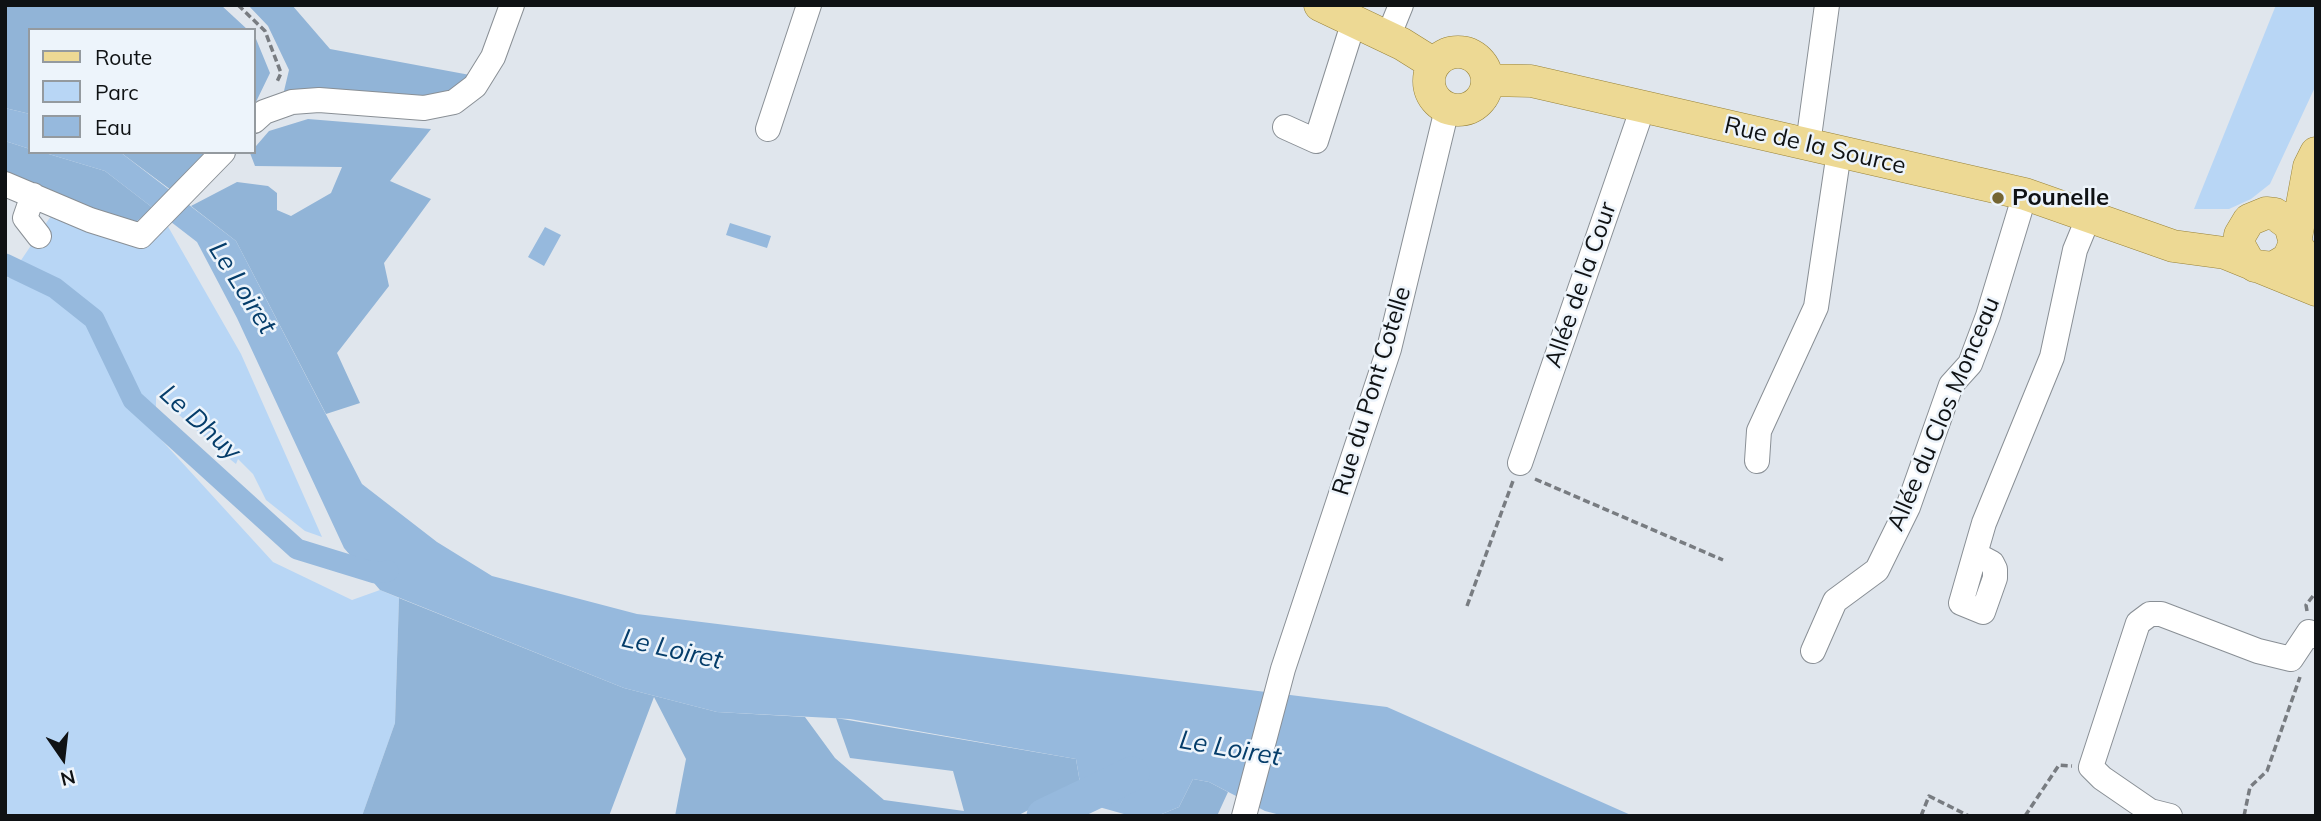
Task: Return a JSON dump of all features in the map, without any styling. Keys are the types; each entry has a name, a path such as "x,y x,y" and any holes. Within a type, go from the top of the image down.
{"main road":[{"path":"1320,5 1388,37 1434,64"},
{"path":"1467,53 1481,63 1488,80 1483,97 1476,105 1457,111 1447,109 1434,98 1429,81 1434,64 1449,54 1467,53"},
{"name":"Rue de la Source","path":"1488,80 1531,81 2025,194 2174,246 2225,253 2316,289"},
{"path":"2312,160 2295,243 2293,252 2281,265 2264,269 2255,266 2242,253 2240,235 2249,220 2257,215 2266,213 2284,218 2290,225 2295,243 2316,274"},
{"name":"Rue de la Source","path":"2139,232 2195,235 2229,231 2282,201 2312,160"}],"street":[{"path":"259,117 292,102 319,100 424,108 454,102 475,86 493,57 512,5"},
{"path":"768,129 809,5"},
{"path":"1388,37 1401,5"},
{"path":"1808,144 1827,5"},
{"path":"1285,127 1316,141 1354,21"},
{"name":"Allée de la Cour","path":"1520,463 1643,107"},
{"name":"Rue du Pont Cotelle","path":"1244,816 1283,670 1389,349 1447,109"},
{"path":"1758,461 1759,431 1816,307 1839,152"},
{"path":"5,184 134,236 148,232 221,154"},
{"name":"Allée du Clos Monceau","path":"1813,651 1835,601 1877,570 1908,507 1951,385 1970,364 1988,316 2025,194"},
{"path":"33,195 25,218 39,236"},
{"path":"1975,554 1984,523 2052,357 2075,250 2089,216"},
{"path":"2170,816 2150,811 2102,778 2091,767 2138,624 2150,614 2161,614 2258,651 2291,659 2309,632 2316,636"}],"path":[{"path":"238,5 265,31 281,74 259,117"},
{"path":"1520,463 1527,475 1723,560"},
{"path":"1467,606 1520,463"},
{"path":"2244,816 2250,787 2267,771 2301,678 2291,659"},
{"path":"2025,816 2059,765 2091,767"},
{"path":"1921,816 1929,796 1969,816"}],"green space":[{"path":"2276,5 2316,7 2316,85 2270,184 2251,199 2229,209 2194,209"},
{"path":"53,213 142,247 166,223 241,354 322,537 305,531 266,500 253,474 238,459 236,464 156,395 156,434 273,562 352,600 380,590 399,598 395,723 362,816 5,816 5,276 9,278"}],"shaded area":[{"path":"5,5 221,5 246,28 28,28 28,114 5,108"},
{"path":"248,5 292,5 330,49 470,75 441,98 284,91 289,70 268,26"},
{"path":"256,39 270,73 256,102"},
{"path":"308,119 431,129 390,181 431,199 384,263 389,286 337,353 360,403 326,414 236,241 191,206 237,182 268,186 277,193 277,210 291,216 331,193 342,167 255,166 250,154 256,154 256,146 269,131"},
{"path":"5,141 28,148 28,154 49,154 105,171 153,208 131,226 5,174"},
{"path":"123,154 207,154 171,190"},
{"path":"399,598 624,688 717,712 805,717 835,758 884,800 964,811 953,771 850,758 836,718 1076,759 1080,783 1017,816 675,816 686,759 654,697 609,816 362,816 395,723"},
{"path":"1193,779 1209,782 1228,792 1217,816 1157,816 1179,807"}],"water":[{"path":"5,108 28,114 28,148 5,141"},
{"name":"Le Loiret","path":"49,154 123,154 236,241 362,484 437,542 492,576 637,614 1387,707 1633,816 1284,816 1265,811 1209,782 1193,779 1179,807 1157,816 1131,816 1099,807 1080,783 1076,759 850,719 717,712 624,688 380,590 344,548 237,318 197,242 105,171"},
{"path":"730,223 771,236 767,248 726,235"},
{"path":"545,227 561,235 544,266 528,257"}],"waterway":[{"name":"Le Dhuy","path":"5,264 55,288 94,319 133,400 297,549 375,573 388,571"},
{"path":"1044,816 1132,774"}],"place":[{"name":"Pounelle","path":"1998,198"}]}
